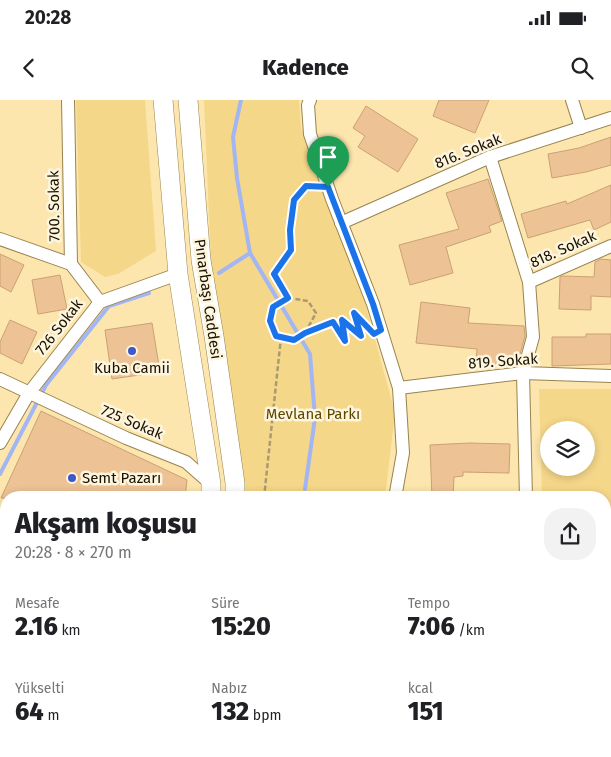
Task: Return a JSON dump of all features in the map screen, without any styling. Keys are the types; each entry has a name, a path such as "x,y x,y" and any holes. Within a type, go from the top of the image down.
{"street":[{"name":"700. Sokak","path":"68,100 71,264"},
{"name":"Pınarbaşı Caddesi","path":"163,100 178,274 211,491"},
{"name":"Pınarbaşı Caddesi","path":"188,100 201,260 214,336 235,483 234,491"},
{"path":"310,100 308,106 310,134 341,223 373,304 399,388 403,452 397,491"},
{"path":"572,100 581,128"},
{"name":"816. Sokak","path":"341,223 490,157 611,118"},
{"path":"490,157 529,282 533,336 523,373 526,491"},
{"path":"0,239 71,264 100,302"},
{"name":"818. Sokak","path":"529,282 611,246"},
{"name":"726 Sokak","path":"0,443 100,302 178,274"},
{"name":"819. Sokak","path":"399,388 523,373 611,376"},
{"name":"725 Sokak","path":"0,379 126,438 186,462 211,491"}],"path":[{"path":"288,298 274,274 291,250 290,230 294,200 306,186 328,187"},
{"path":"305,333 316,313 308,301 288,298 273,307 270,321 276,336 294,340 305,333 333,322 345,341 342,320 361,336 354,313 374,334 381,330"},
{"path":"265,491 281,337"}],"green space":[{"path":"76,100 145,100 156,251 118,274 105,277 81,262"},
{"name":"Mevlana Parkı","path":"204,100 299,100 301,128 364,299 395,413 386,491 240,491 224,340 211,262"},
{"path":"539,389 611,389 611,491 542,491 541,476 595,476 595,421 540,421 540,425"}],"building":[{"path":"439,100 489,100 475,133 433,116"},
{"path":"366,106 418,139 398,172 358,147 365,136 353,128"},
{"path":"611,137 611,165 552,178 548,154 579,148"},
{"path":"488,179 502,221 489,226 491,232 446,247 453,273 410,285 399,245 459,229 446,193"},
{"path":"611,185 611,222 594,230 590,220 528,238 521,214 566,201 567,204"},
{"path":"0,254 24,265 11,292 0,286"},
{"path":"601,259 611,260 611,297 591,296 591,310 559,309 560,277 594,277 595,262"},
{"path":"60,275 67,309 38,314 32,280"},
{"path":"421,302 470,308 468,323 524,326 525,336 517,365 476,363 477,349 416,343"},
{"path":"10,320 37,332 22,364 0,353 0,342"},
{"name":"Kuba Camii","path":"152,323 160,372 112,379 105,330"},
{"path":"586,334 611,334 611,364 552,366 552,337 586,337"},
{"name":"Semt Pazarı","path":"41,411 187,480 186,491 4,491"},
{"path":"469,443 510,444 509,473 463,472 463,476 454,477 453,491 432,491 430,445"}],"waterway":[{"path":"241,100 233,137 237,178 250,253 310,354 315,418 305,489"},
{"path":"219,273 250,253"},
{"path":"0,474 46,385 109,306 149,293"}],"place":[{"name":"Kuba Camii","path":"132,351"},
{"name":"Semt Pazarı","path":"72,478"}],"route":[{"path":"306,186 328,187 373,304 381,330 374,334 354,313 361,336 342,320 345,341 333,322 305,333 294,340 276,336 270,321 273,307 288,298 274,274 291,250 290,230 294,200 306,186"}]}
